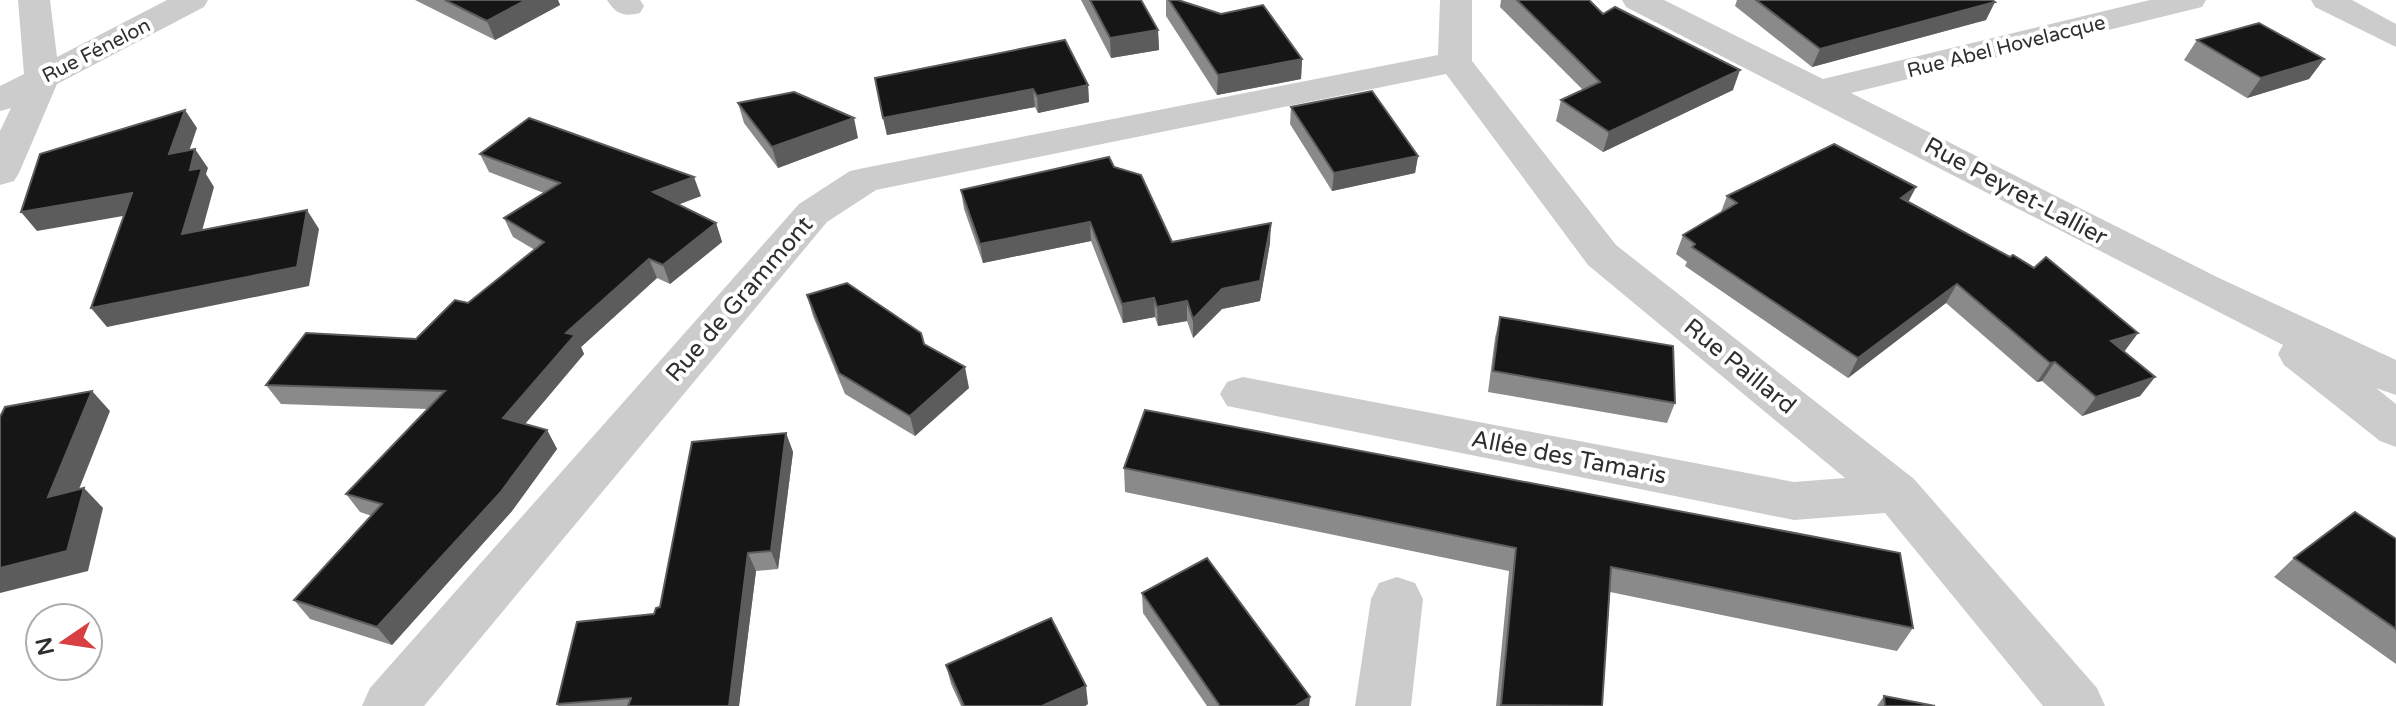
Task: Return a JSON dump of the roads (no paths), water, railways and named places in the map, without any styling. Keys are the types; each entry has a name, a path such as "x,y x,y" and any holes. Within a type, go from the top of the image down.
{"street":[{"path":"0,173 42,78 34,0"},
{"name":"Rue Fénelon","path":"0,100 192,0"},
{"path":"1455,62 1456,0"},
{"name":"Rue Peyret-Lallier","path":"1638,0 1822,90 2245,311 2396,379"},
{"name":"Rue Abel Hovelacque","path":"1822,90 2190,0"},
{"path":"2327,0 2396,37"},
{"name":"Rue Paillard","path":"1455,62 1602,255 1897,493 2077,706"},
{"name":"Rue de Grammont","path":"390,706 813,213 864,180 1455,62"},
{"path":"2245,311 2396,429"},
{"name":"Allée des Tamaris","path":"1243,394 1794,501 1897,493"},
{"path":"1383,706 1397,599"}]}
